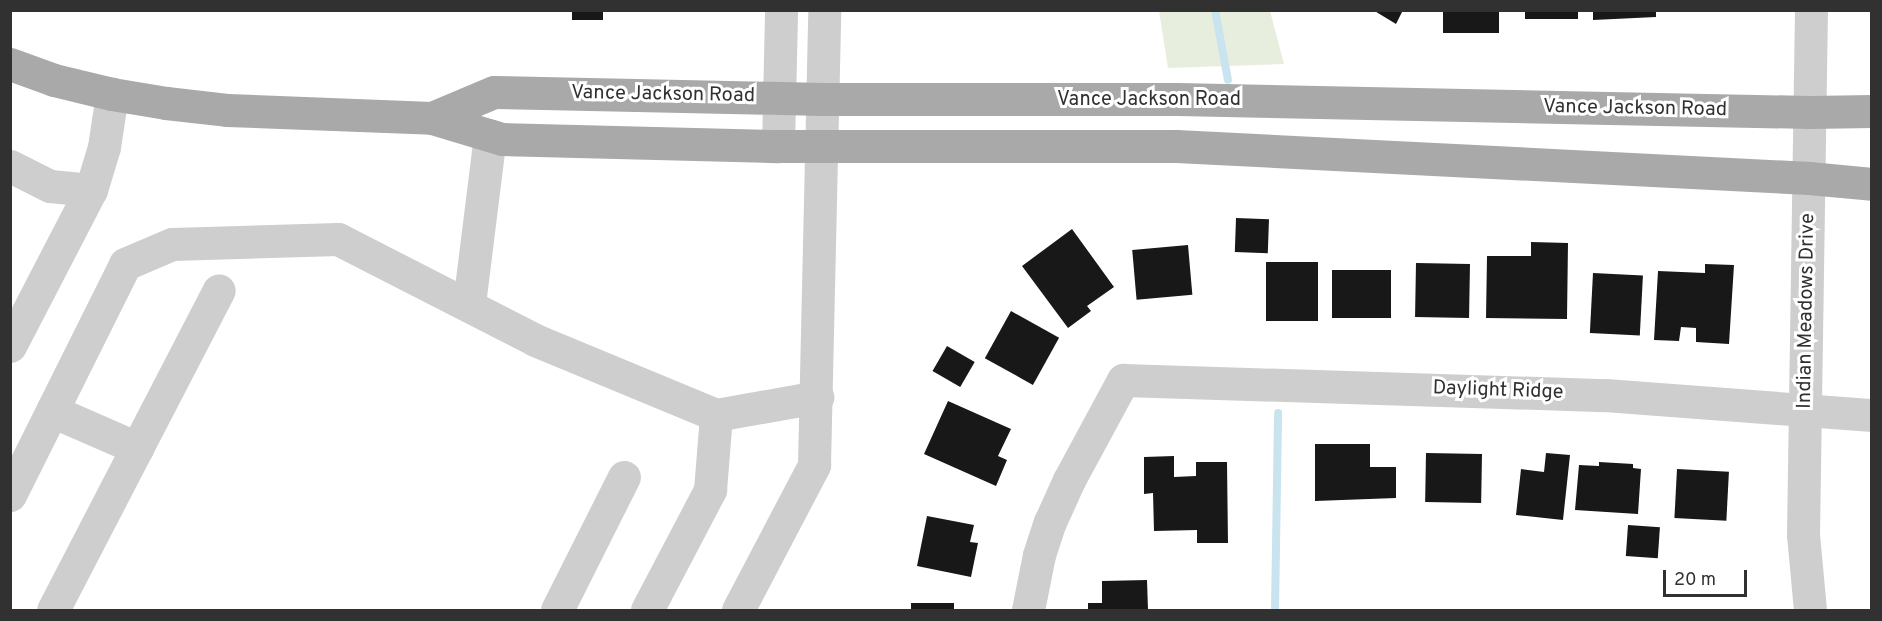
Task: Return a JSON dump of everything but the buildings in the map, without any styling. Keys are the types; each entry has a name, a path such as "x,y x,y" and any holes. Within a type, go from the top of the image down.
{"main road":[{"name":"Vance Jackson Road","path":"10,64 54,80 112,94 227,110 432,118 490,135 514,139 778,146 1176,146 1809,178 1872,184"},
{"name":"Vance Jackson Road","path":"432,118 494,92 823,99 1189,99 1810,112 1872,111"}],"street":[{"path":"778,146 781,10"},
{"path":"738,610 814,465 824,10"},
{"name":"Indian Meadows Drive","path":"1810,610 1803,535 1811,10"},
{"path":"10,346 91,190 105,147 112,94"},
{"path":"469,304 490,135"},
{"path":"10,166 50,186 91,190"},
{"path":"10,495 125,264 172,244 338,239 536,340 717,415 817,397"},
{"path":"53,610 219,290"},
{"name":"Daylight Ridge","path":"1028,610 1039,555 1050,522 1069,480 1123,380 1605,395 1872,415"},
{"path":"52,411 137,448"},
{"path":"647,610 710,490 717,415"},
{"path":"566,607 624,477"}],"green space":[{"path":"1159,11 1270,11 1284,64 1168,68"}],"waterway":[{"path":"1215,10 1228,80"},
{"path":"1275,610 1278,413"}]}
